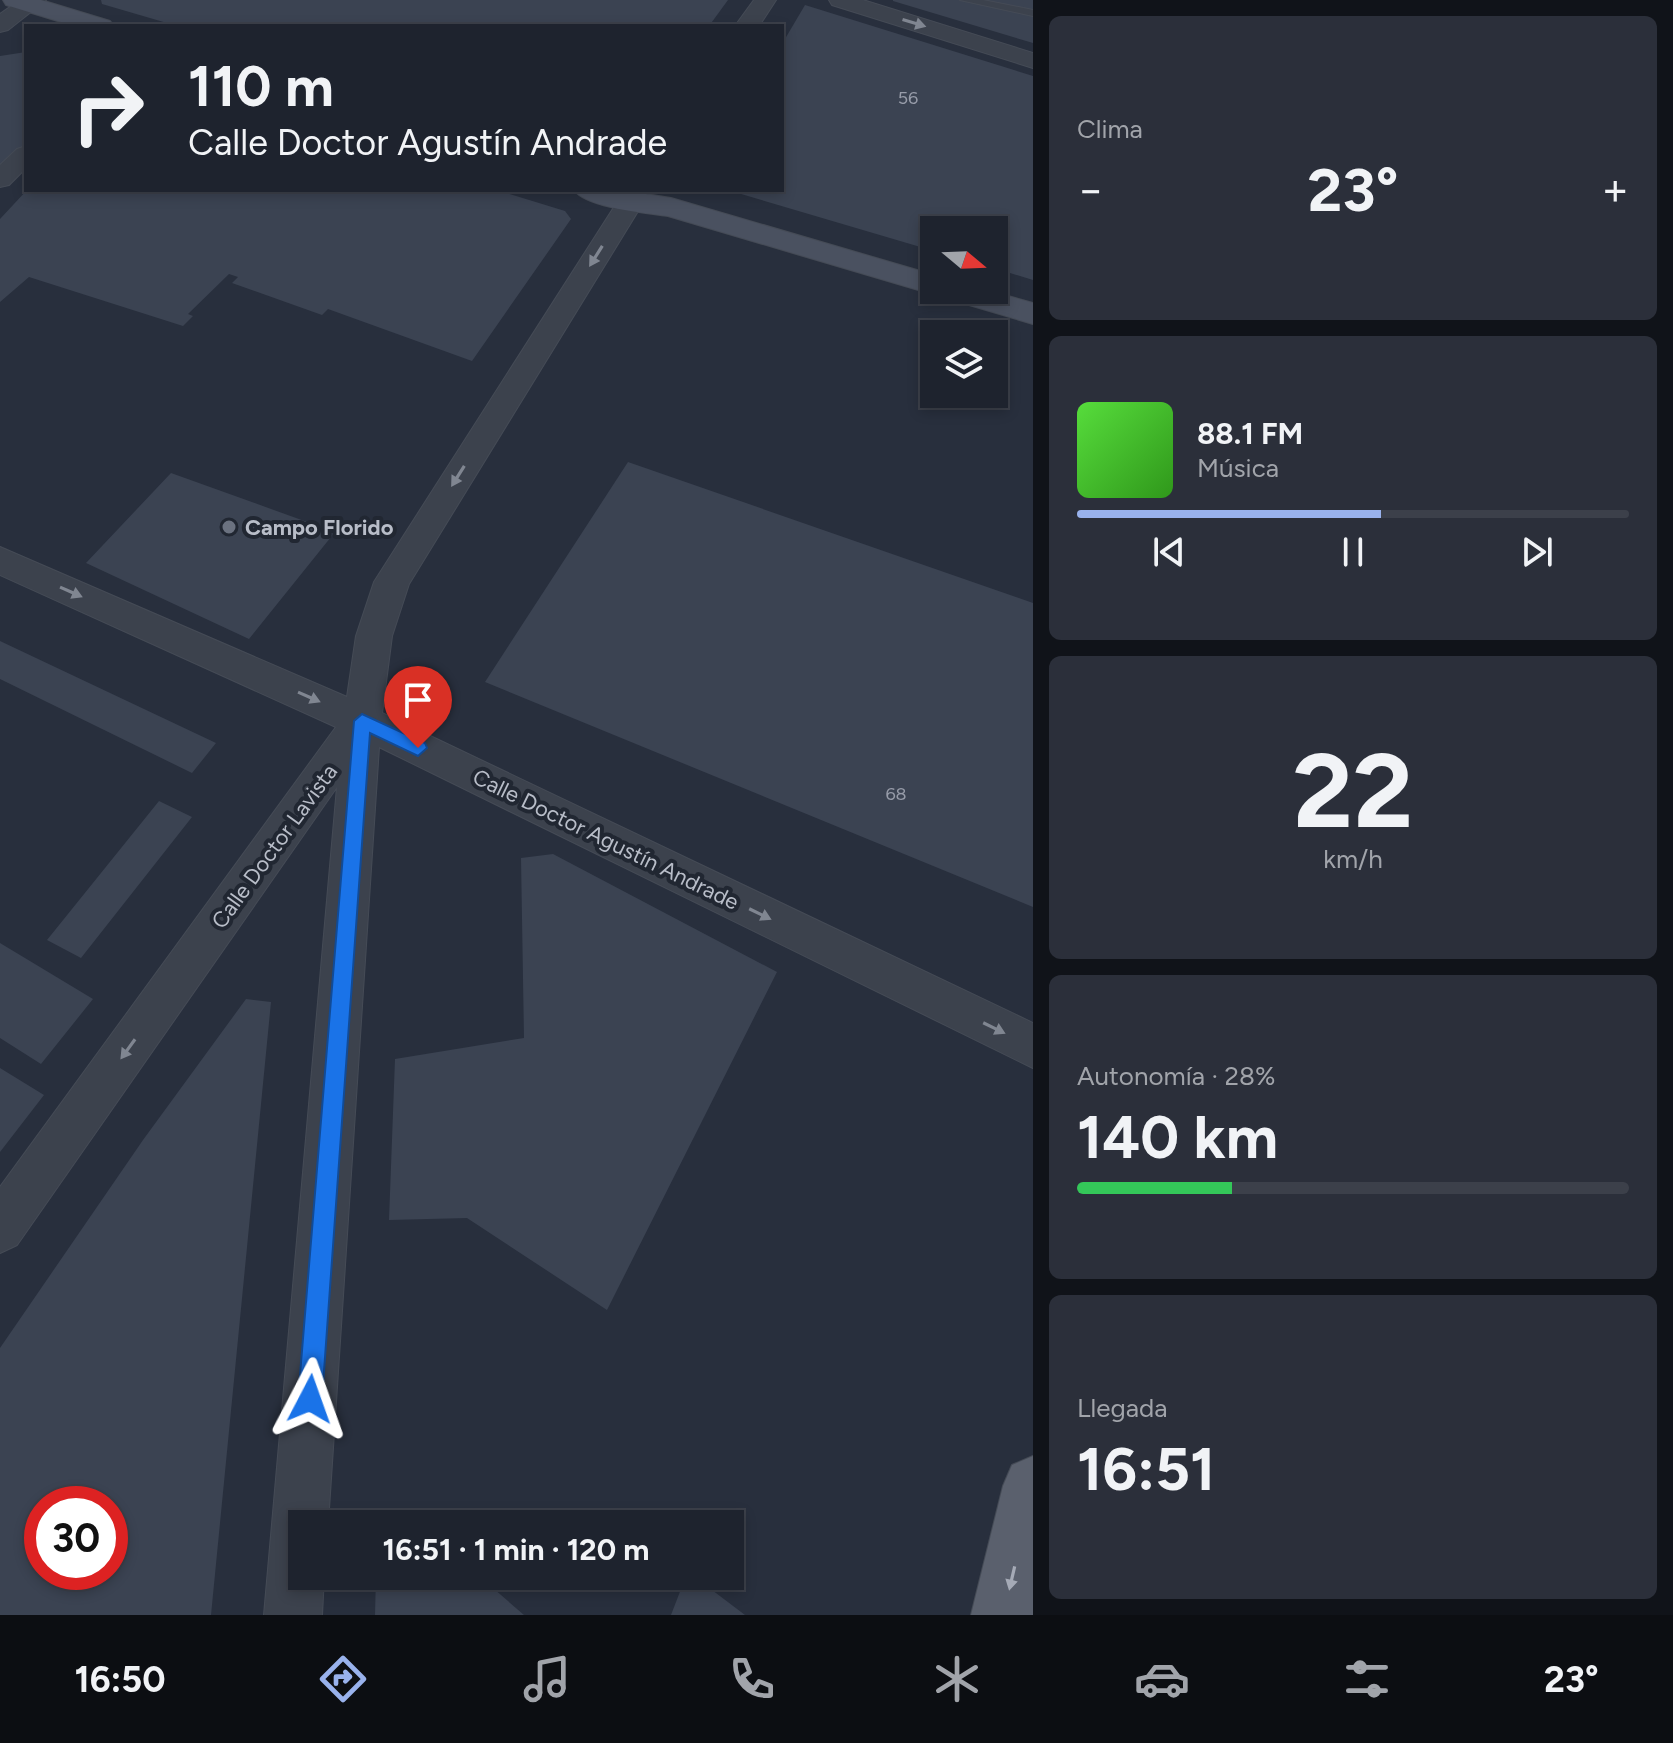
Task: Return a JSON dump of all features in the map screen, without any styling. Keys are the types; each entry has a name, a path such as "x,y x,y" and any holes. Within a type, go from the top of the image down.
{"main road":[{"path":"19,12 89,24"},
{"path":"605,192 646,197 920,281"},
{"path":"999,304 1033,314"},
{"path":"1003,1615 1033,1486"}],"street":[{"path":"748,24 765,0"},
{"path":"840,0 1033,61"},
{"path":"0,179 24,156"},
{"name":"Calle Doctor Lavista","path":"0,1228 362,721 374,636 392,582 646,197"},
{"name":"Calle Doctor Agustín Andrade","path":"0,560 362,721 1033,1046"},
{"path":"293,1615 362,721"}],"lane":[{"path":"966,0 1033,13"}],"building":[{"path":"101,0 728,0 710,24 166,24 102,4"},
{"path":"893,0 1033,0 1033,43 893,1"},
{"path":"805,5 1033,76 1033,280 1008,272 1008,216 920,216 920,247 734,192 784,192 784,41"},
{"path":"24,52 24,148 0,172 0,56"},
{"path":"25,192 503,192 565,211 571,219 472,361 328,309 322,315 232,283 238,277 229,274 188,314 193,316 183,326 29,277 0,302 0,219"},
{"path":"628,462 1033,603 1033,907 485,682"},
{"path":"171,473 335,532 249,639 86,563"},
{"path":"0,641 216,743 192,773 0,679"},
{"path":"159,801 192,817 81,958 47,940"},
{"path":"553,854 777,972 607,1310 467,1218 389,1220 395,1059 524,1038 521,858"},
{"path":"0,943 93,999 41,1064 0,1038"},
{"path":"246,999 271,1002 211,1615 0,1615 0,1348 143,1140"},
{"path":"0,1068 44,1095 0,1152"},
{"path":"376,1590 495,1590 524,1615 375,1615"},
{"path":"681,1590 712,1590 745,1615 671,1615"}],"place":[{"name":"Campo Florido","path":"229,527"}],"route":[{"path":"310,1399 362,721 418,748"}]}
